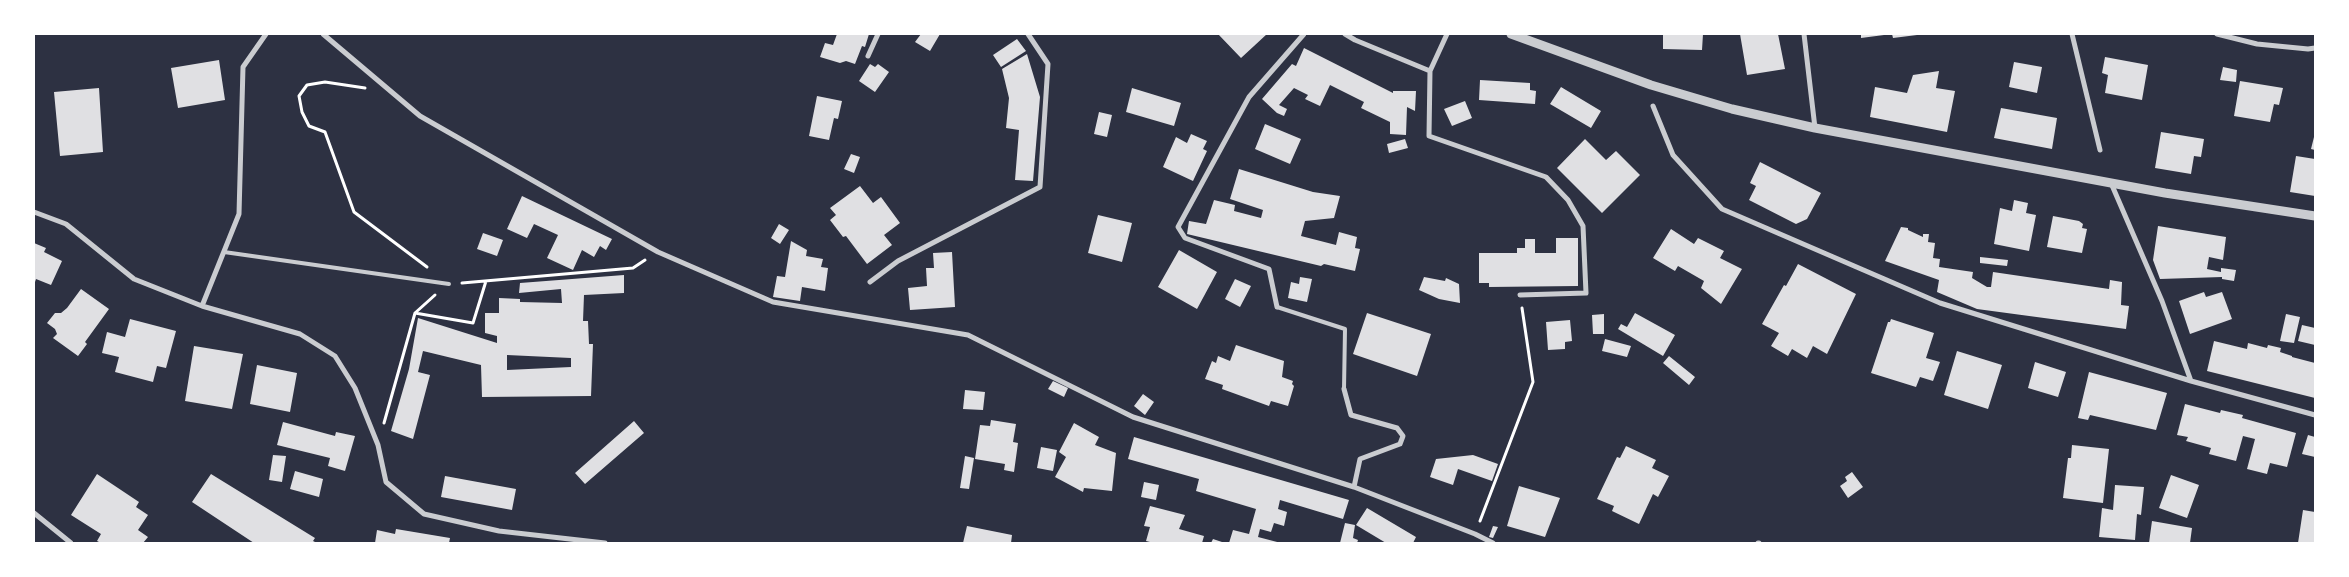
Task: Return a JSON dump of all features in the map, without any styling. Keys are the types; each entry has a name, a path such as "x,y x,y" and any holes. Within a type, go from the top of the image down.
{"street":[{"path":"202,306 238,214 242,67 266,34"},
{"path":"323,34 420,116 658,252 773,302 968,335 1133,417 1354,487 1475,534 1493,543"},
{"path":"868,56 878,34"},
{"path":"870,282 898,262 1040,187 1048,64 1028,34"},
{"path":"1277,307 1269,270 1185,238 1178,227 1249,97 1304,34"},
{"path":"1345,34 1354,40 1430,70"},
{"path":"1447,34 1430,70 1429,136 1546,177 1568,200 1583,226 1586,294 1520,295"},
{"path":"1511,34 1651,85 1732,109 1815,128 2111,183 2315,216"},
{"path":"1804,34 1815,128"},
{"path":"2072,34 2100,150"},
{"path":"2217,34 2258,44 2315,48"},
{"path":"1654,106 1674,155 1722,209 1940,303 2191,381 2315,415"},
{"path":"2111,183 2162,301 2191,381"},
{"path":"34,212 66,224 134,279 202,306 300,334 335,356 356,388 378,445 386,482 424,514 499,531 605,543"},
{"path":"1344,390 1351,415 1397,428 1403,436 1400,444 1360,459 1354,487"},
{"path":"34,513 71,543"}],"lane":[{"path":"224,252 449,284"},
{"path":"1277,307 1345,328 1344,390"}],"path":[{"path":"370,89 325,82 307,85 299,96 302,112 309,126 325,132 354,212 449,284"},
{"path":"378,445 415,313 473,323 486,281 633,268 658,252"},
{"path":"1475,534 1533,382 1520,295"}],"building":[{"path":"837,34 869,34 865,47 862,46 855,64 846,61 840,63 820,57 825,43 833,45"},
{"path":"921,34 940,34 930,51 915,42"},
{"path":"1218,34 1267,34 1241,58"},
{"path":"1663,34 1703,34 1702,50 1663,49"},
{"path":"1740,34 1778,34 1785,69 1747,75"},
{"path":"1861,34 1884,34 1884,35 1861,38"},
{"path":"1892,34 1916,34 1917,35 1893,38"},
{"path":"1017,39 1026,51 1001,67 993,55"},
{"path":"1304,48 1393,93 1393,91 1416,91 1415,111 1407,107 1406,135 1390,134 1390,122 1361,108 1364,102 1330,85 1320,106 1305,99 1308,95 1294,88 1279,105 1287,109 1284,116 1277,113 1262,99 1292,64 1296,66"},
{"path":"1027,54 1040,97 1033,181 1015,180 1019,130 1006,128 1009,98 1002,69"},
{"path":"2105,57 2148,65 2142,100 2105,93 2108,75 2102,73"},
{"path":"219,60 225,100 178,108 171,68"},
{"path":"2014,62 2042,67 2037,93 2009,87"},
{"path":"870,64 875,67 878,64 889,72 875,92 859,81"},
{"path":"2223,67 2237,70 2236,82 2220,80"},
{"path":"1939,71 1936,88 1955,91 1947,132 1870,117 1875,87 1907,93 1913,75"},
{"path":"1480,80 1530,83 1530,90 1536,91 1535,104 1479,100"},
{"path":"2240,81 2283,88 2279,105 2274,104 2270,122 2234,116"},
{"path":"1561,87 1601,111 1591,128 1550,104"},
{"path":"99,88 103,152 60,156 54,92"},
{"path":"1132,88 1181,103 1174,126 1126,112"},
{"path":"817,96 842,101 838,119 834,118 829,140 809,136"},
{"path":"1465,101 1472,118 1452,126 1444,109"},
{"path":"2001,108 2057,118 2052,149 1994,138"},
{"path":"1099,112 1112,115 1107,137 1094,134"},
{"path":"1265,124 1301,139 1290,164 1255,149"},
{"path":"2161,132 2204,139 2201,157 2194,156 2191,174 2155,168"},
{"path":"2315,133 2315,150 2311,149"},
{"path":"1191,134 1207,141 1203,149 1207,151 1193,181 1163,167 1176,137 1187,143"},
{"path":"1405,139 1408,148 1389,153 1387,144"},
{"path":"1585,139 1606,160 1616,151 1640,175 1602,213 1557,168"},
{"path":"851,154 860,157 854,173 844,169"},
{"path":"2296,156 2315,159 2315,196 2290,192"},
{"path":"1760,162 1821,193 1807,219 1796,224 1749,200 1756,186 1750,183"},
{"path":"1239,169 1313,192 1340,196 1334,218 1305,221 1301,236 1336,245 1339,232 1357,237 1355,248 1360,249 1355,271 1324,264 1321,266 1187,234 1189,221 1206,224 1214,200 1235,205 1234,211 1261,218 1263,210 1230,199"},
{"path":"860,186 873,203 881,197 900,223 884,235 892,245 867,264 846,236 843,237 830,220 836,215 830,208"},
{"path":"522,196 612,239 606,250 600,246 594,257 582,250 573,270 547,258 558,235 534,224 527,238 507,229"},
{"path":"2014,200 2028,203 2026,213 2036,215 2029,251 1994,244 2000,208 2012,211"},
{"path":"1098,215 1132,223 1122,262 1088,253"},
{"path":"2053,216 2079,221 2083,224 2082,228 2087,229 2082,253 2047,247"},
{"path":"779,224 789,230 780,244 771,238"},
{"path":"2158,226 2226,237 2223,260 2209,257 2207,269 2221,272 2221,268 2236,270 2234,281 2222,279 2222,277 2160,279 2153,260"},
{"path":"1901,227 1908,228 1908,230 1923,237 1923,234 1929,234 1928,242 1935,243 1933,258 1940,259 1939,267 1973,272 1972,278 1987,287 1991,287 1993,272 2109,289 2110,280 2122,282 2121,305 2129,306 2126,329 1977,309 1937,292 1939,280 1885,261"},
{"path":"1671,229 1694,244 1698,238 1724,251 1720,258 1742,269 1721,304 1701,288 1704,281 1678,266 1675,271 1653,258"},
{"path":"483,233 503,240 497,256 477,249"},
{"path":"1556,238 1578,238 1578,286 1489,287 1489,283 1479,283 1479,253 1517,253 1517,248 1525,248 1525,239 1535,239 1535,253 1556,253"},
{"path":"791,241 807,250 806,256 823,259 821,267 828,268 825,291 802,287 800,301 773,297 777,276 785,277"},
{"path":"34,243 46,248 44,252 62,261 51,285 36,279 34,285"},
{"path":"1179,250 1217,272 1197,309 1158,287"},
{"path":"952,252 955,307 910,310 908,288 927,286 926,268 934,268 933,253"},
{"path":"1980,257 2008,260 2007,266 1980,263"},
{"path":"1798,264 1856,294 1827,354 1813,346 1807,358 1792,349 1788,356 1771,346 1779,333 1762,324"},
{"path":"624,275 624,293 584,295 583,321 588,321 589,344 593,344 591,396 482,397 481,365 423,351 418,372 430,375 413,439 391,431 409,369 418,318 497,343 497,336 485,333 485,313 499,313 499,298 520,299 520,302 562,303 561,289 519,293 520,283","holes":["507,355 571,358 571,367 507,370"]},
{"path":"1300,277 1312,279 1307,302 1288,298 1291,282 1299,284"},
{"path":"1424,277 1445,281 1446,278 1459,284 1460,303 1439,299 1419,290"},
{"path":"1235,279 1251,286 1240,307 1225,299"},
{"path":"81,289 109,309 85,342 87,344 78,356 53,338 57,334 55,329 47,323 55,313 61,313 67,308"},
{"path":"2204,292 2206,297 2222,292 2232,319 2190,334 2179,301"},
{"path":"1367,313 1431,334 1417,376 1353,354"},
{"path":"1635,313 1675,335 1663,356 1618,329 1621,324 1627,327"},
{"path":"1604,314 1604,334 1593,334 1592,315"},
{"path":"2286,314 2300,317 2294,343 2280,341"},
{"path":"130,319 176,331 166,368 157,366 153,382 115,372 119,357 102,353 107,332 125,337"},
{"path":"1891,319 1934,333 1926,358 1940,362 1933,381 1920,377 1916,387 1871,373 1888,322"},
{"path":"1570,320 1572,341 1565,342 1565,349 1548,350 1546,322"},
{"path":"2302,325 2315,328 2315,345 2298,341"},
{"path":"1605,339 1631,346 1627,357 1602,351"},
{"path":"2214,341 2247,349 2248,343 2267,348 2268,345 2281,348 2280,352 2292,357 2315,363 2315,398 2207,371"},
{"path":"1236,345 1284,361 1282,377 1293,381 1292,384 1294,386 1288,406 1271,401 1269,406 1222,389 1223,385 1205,379 1212,361 1216,363 1218,356 1230,361"},
{"path":"194,346 243,354 232,409 185,401"},
{"path":"1957,351 2002,365 1988,409 1944,395"},
{"path":"1669,356 1695,377 1689,385 1663,363"},
{"path":"2035,362 2066,372 2058,397 2028,388"},
{"path":"257,365 297,373 290,412 250,404"},
{"path":"2089,372 2167,393 2156,430 2090,415 2088,420 2078,418"},
{"path":"1053,381 1068,388 1064,397 1048,389"},
{"path":"965,390 985,392 983,410 963,409"},
{"path":"1143,394 1154,402 1145,415 1134,406"},
{"path":"2185,404 2220,413 2221,410 2243,415 2242,418 2296,433 2287,467 2270,463 2267,474 2247,469 2255,439 2243,436 2236,461 2209,454 2211,448 2186,441 2188,437 2177,435"},
{"path":"991,420 1016,424 1013,442 1018,443 1014,472 1004,470 1005,464 975,459 980,425 990,426"},
{"path":"634,421 644,433 585,484 575,473"},
{"path":"283,422 335,436 336,432 355,436 345,471 328,466 330,458 277,445"},
{"path":"1074,423 1099,437 1095,445 1116,453 1112,491 1084,488 1083,492 1055,477 1066,457 1059,452"},
{"path":"2308,435 2315,437 2315,457 2302,454"},
{"path":"1134,437 1349,500 1343,519 1280,500 1278,509 1287,512 1284,526 1274,523 1271,532 1260,529 1258,537 1281,543 1229,543 1233,530 1249,534 1256,509 1196,491 1199,479 1128,459"},
{"path":"2072,445 2109,449 2103,503 2063,498 2068,458 2071,458"},
{"path":"1626,446 1656,460 1652,468 1669,476 1658,497 1653,494 1639,524 1612,511 1614,506 1597,499 1617,457 1620,458"},
{"path":"1041,447 1057,450 1053,471 1037,468"},
{"path":"273,455 286,456 282,482 269,480"},
{"path":"1473,455 1498,464 1492,481 1458,469 1453,485 1430,477 1436,459"},
{"path":"965,456 974,458 969,489 960,488"},
{"path":"295,471 323,479 319,497 290,489"},
{"path":"1852,472 1863,487 1848,498 1840,486 1847,481 1845,477"},
{"path":"97,474 139,502 136,507 148,515 138,530 148,537 143,543 101,543 97,541 101,534 71,515"},
{"path":"211,474 315,538 313,541 317,543 254,543 192,502"},
{"path":"2171,475 2199,485 2187,518 2159,508"},
{"path":"445,476 516,489 512,510 441,497"},
{"path":"1144,482 1159,485 1156,500 1141,497"},
{"path":"2115,485 2144,487 2141,515 2137,514 2135,540 2099,537 2102,508 2113,510"},
{"path":"1519,486 1560,498 1545,537 1507,526"},
{"path":"1150,506 1185,515 1179,529 1204,536 1202,543 1154,543 1146,541 1150,527 1144,526"},
{"path":"1367,508 1416,537 1413,543 1386,543 1356,525"},
{"path":"2303,510 2315,512 2315,543 2298,543"},
{"path":"2152,521 2192,528 2190,543 2149,543"},
{"path":"1345,523 1355,525 1353,538 1358,540 1357,543 1340,543"},
{"path":"967,526 1012,535 1011,543 963,543"},
{"path":"1493,526 1498,527 1493,538 1489,537"},
{"path":"396,529 450,538 449,543 375,543 377,530 395,534"},
{"path":"1213,539 1225,543 1211,543"}]}
